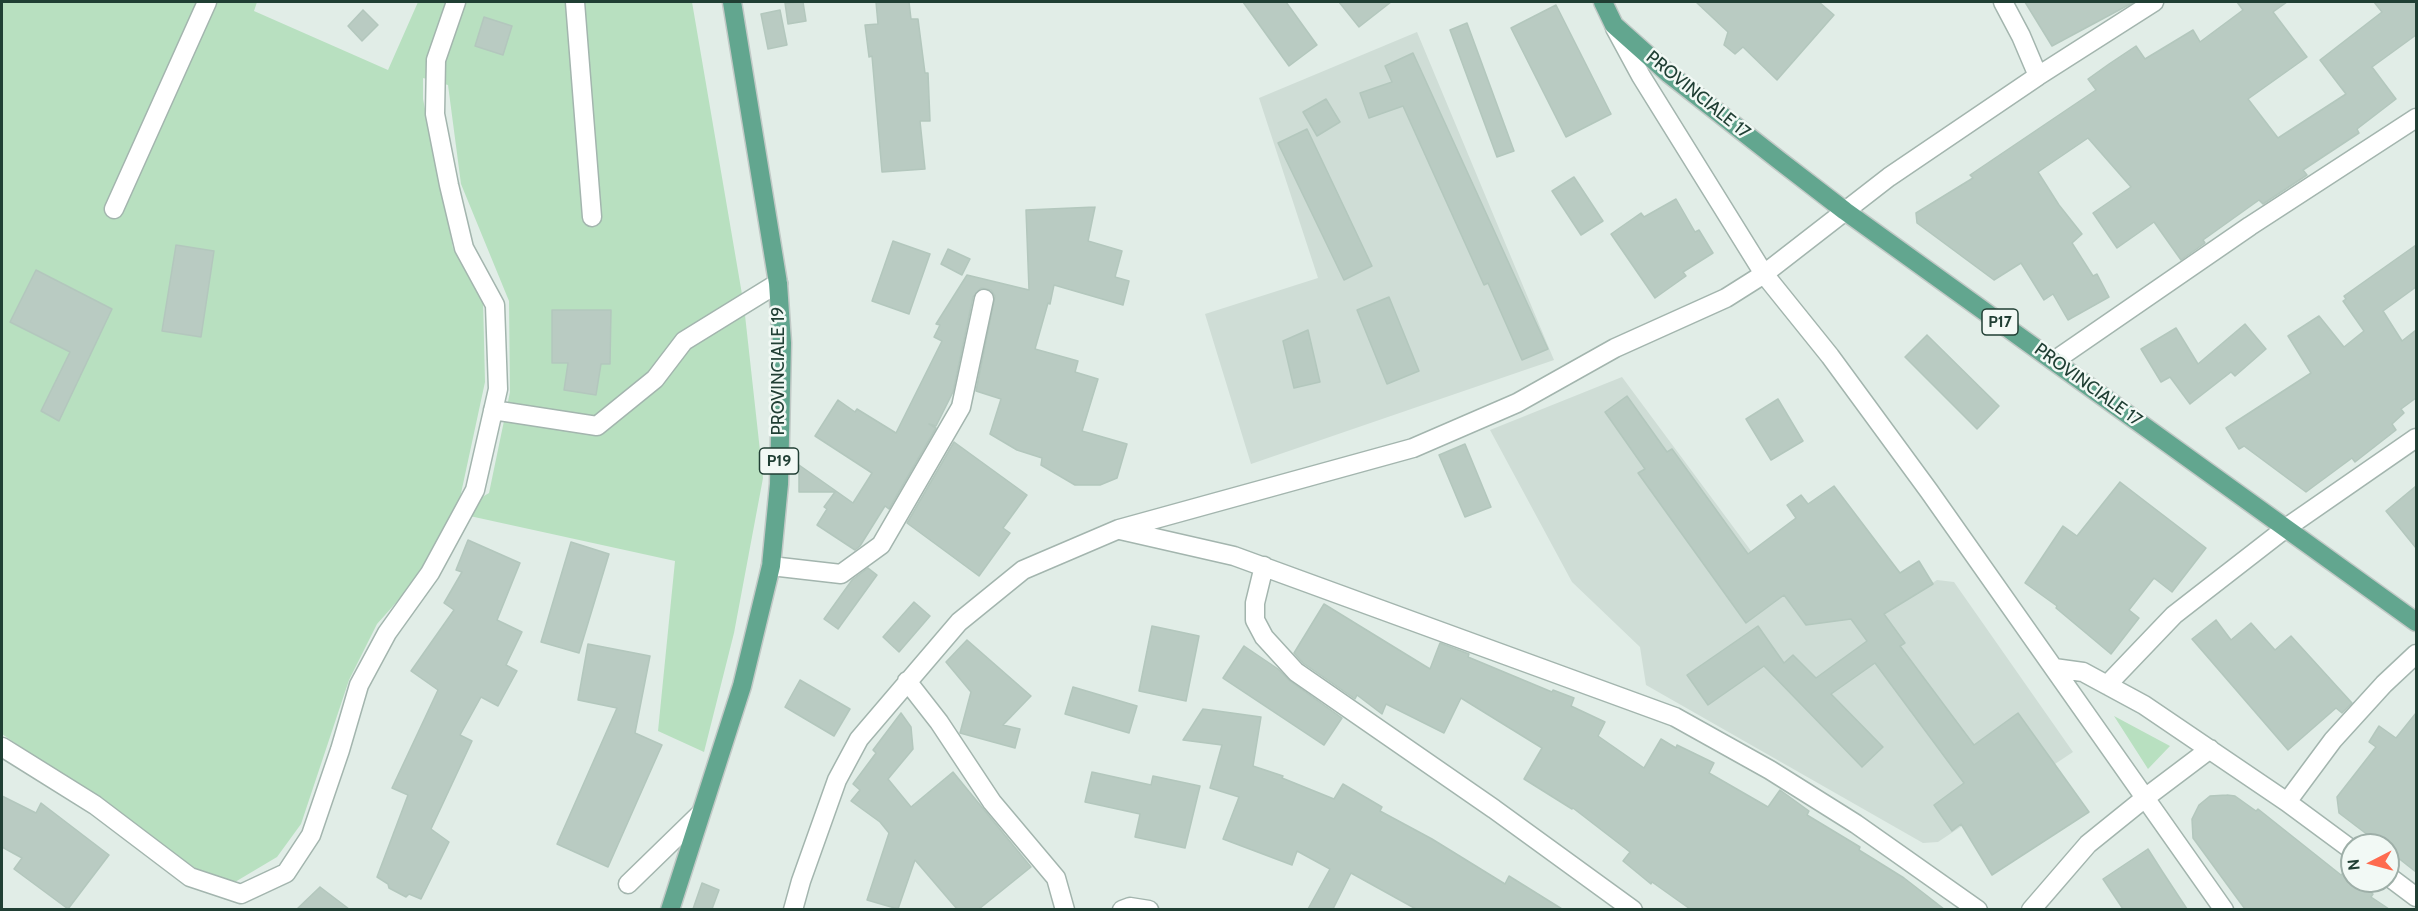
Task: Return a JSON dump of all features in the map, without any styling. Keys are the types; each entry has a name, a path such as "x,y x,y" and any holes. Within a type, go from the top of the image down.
{"main road":[{"name":"PROVINCIALE 19","path":"670,909 742,686 771,566 779,484 782,343 778,283 732,2"},
{"name":"PROVINCIALE 17","path":"1603,2 1614,25 1668,74 1845,211 2416,622"}],"street":[{"path":"114,209 207,2"},
{"path":"2,747 95,805 190,877 241,894 286,873 311,834 340,750 359,685 387,633 430,573 475,490 498,389 495,305 464,248 435,114 436,60 456,2"},
{"path":"575,2 592,217"},
{"path":"2003,2 2022,36 2038,76"},
{"path":"793,909 837,780 859,739 959,621 1023,570 1119,529 1413,448 1517,403 1616,348 1726,298 1764,274 1889,177 2038,76 2154,2"},
{"path":"1614,25 1641,76 1764,274 1830,356 2224,909"},
{"path":"2054,360 2250,226 2416,118"},
{"path":"493,410 597,426 655,379 684,341 778,283"},
{"path":"771,566 842,574 881,545 961,407 984,299"},
{"path":"2107,685 2174,615 2286,528 2416,438"},
{"path":"1119,529 1234,556 1264,566 1675,717 1770,770 1856,824 1978,909"},
{"path":"1264,566 1255,603 1255,620 1264,637 1296,672 1494,809 1633,909"},
{"path":"2287,802 2333,740 2384,684 2416,654"},
{"path":"2054,668 2083,672 2144,705 2287,802 2340,841"},
{"path":"907,681 939,722 992,802 1056,878 1065,909"},
{"path":"2031,909 2088,844 2210,750"},
{"path":"628,884 700,814"},
{"path":"2400,885 2416,897"},
{"path":"1122,909 1130,907 1149,909"}],"shaded area":[{"path":"1417,32 1554,360 1251,464 1205,314 1318,278 1259,98"},
{"path":"1622,377 1806,625 1857,618 1866,626 1937,580 1954,582 2073,752 1938,842 1923,843 1646,685 1640,647 1572,582 1490,430"}],"green space":[{"path":"2,2 257,2 254,11 388,70 418,2 692,2 744,306 763,478 734,633 704,752 658,731 675,561 456,513 426,569 377,624 349,680 301,824 277,857 235,882 195,868 2,734","holes":["423,78 448,85 461,184 509,301 510,392 489,493 457,512 485,382 483,300 453,248 423,99"]},
{"path":"2114,716 2170,746 2148,769"}],"building":[{"path":"803,2 806,21 788,24 785,3"},
{"path":"876,2 909,2 911,19 918,19 925,73 928,73 930,121 920,121 925,169 882,172 872,56 869,57 865,25 878,24"},
{"path":"1243,2 1286,2 1317,45 1289,66"},
{"path":"1339,2 1391,2 1359,27"},
{"path":"1696,2 1819,2 1834,15 1777,80 1743,47 1735,54 1724,45 1728,32"},
{"path":"2025,2 2134,2 2052,46"},
{"path":"2237,2 2287,2 2273,12 2307,57 2248,99 2278,138 2346,94 2320,60 2382,12 2374,2 2416,2 2416,35 2372,67 2396,99 2357,129 2359,133 2303,170 2307,175 2263,204 2259,200 2203,240 2205,243 2181,260 2154,222 2117,248 2093,213 2131,187 2088,138 2038,172 2059,205 2082,234 2072,243 2093,276 2097,274 2109,297 2068,320 2053,294 2044,300 2021,263 1994,280 1917,223 1916,213 1973,178 1970,175 2096,90 2088,79 2109,64 2136,46 2145,59 2193,30 2200,42 2243,10"},
{"path":"1556,5 1611,114 1566,137 1511,28"},
{"path":"363,10 378,25 362,41 348,26"},
{"path":"780,10 787,45 768,49 761,14"},
{"path":"484,17 512,26 503,55 475,46"},
{"path":"1467,23 1514,151 1497,157 1450,30"},
{"path":"1413,53 1548,349 1522,360 1488,283 1484,285 1403,106 1369,118 1360,93 1392,82 1385,66"},
{"path":"1326,99 1340,122 1317,136 1303,112"},
{"path":"1307,129 1372,266 1344,280 1278,143"},
{"path":"1574,177 1603,221 1581,235 1552,191"},
{"path":"1676,199 1695,232 1699,230 1713,253 1683,272 1686,276 1655,298 1611,234 1641,213 1644,217"},
{"path":"1095,207 1088,241 1122,251 1115,277 1129,281 1123,305 1054,285 1035,349 1078,361 1075,372 1098,379 1082,431 1127,444 1117,478 1100,485 1075,485 1041,465 1042,458 1017,450 990,434 1001,399 976,391 995,296 991,290 981,288 973,297 953,392 936,426 929,424 936,428 889,509 885,506 860,546 855,550 817,525 827,509 824,507 835,492 799,492 799,465 853,503 872,473 815,436 838,400 855,412 857,409 896,433 942,341 934,337 940,325 936,324 967,275 1029,290 1026,210"},
{"path":"893,241 930,254 909,314 872,301"},
{"path":"176,245 214,251 201,337 162,331"},
{"path":"2416,245 2416,287 2383,311 2402,341 2416,330 2416,398 2401,409 2404,413 2392,424 2396,430 2355,462 2352,458 2306,492 2244,446 2239,449 2226,428 2311,373 2288,336 2319,316 2344,347 2364,331 2343,301 2346,299 2344,296"},
{"path":"948,249 970,259 962,275 941,264"},
{"path":"36,270 112,309 59,421 41,411 70,352 10,322"},
{"path":"1389,297 1419,371 1387,384 1357,310"},
{"path":"552,310 611,310 610,364 601,364 596,395 564,390 568,363 552,363"},
{"path":"2245,324 2266,349 2235,376 2231,372 2190,404 2170,377 2161,382 2141,349 2176,328 2198,364"},
{"path":"1308,330 1320,382 1294,388 1283,341"},
{"path":"1927,335 1999,406 1977,429 1905,357"},
{"path":"1627,396 1667,452 1672,449 1748,554 1796,518 1787,505 1801,495 1808,504 1834,486 1900,573 1919,561 1933,584 1884,614 1905,643 1900,646 1974,745 2018,713 2089,812 1992,875 1961,824 1952,831 1934,805 1964,783 1875,663 1831,694 1883,747 1862,767 1764,666 1708,705 1687,675 1758,626 1784,663 1793,655 1816,678 1867,641 1851,619 1806,625 1784,595 1746,623 1638,473 1645,469 1605,412"},
{"path":"1778,399 1803,441 1771,460 1746,419"},
{"path":"954,442 1027,495 1003,528 1010,533 979,576 907,523"},
{"path":"1465,444 1491,507 1465,517 1439,455"},
{"path":"2120,482 2206,548 2172,592 2154,578 2129,610 2139,618 2111,654 2056,608 2057,606 2025,583 2063,526 2077,536"},
{"path":"2416,486 2416,548 2386,511"},
{"path":"468,540 520,563 497,620 522,632 506,665 517,671 498,706 481,697 460,735 472,741 431,829 449,842 421,899 409,894 406,897 389,888 388,884 377,877 408,795 392,788 438,690 411,671 454,610 444,603 462,572 456,570"},
{"path":"571,542 609,554 579,653 541,642"},
{"path":"868,568 877,575 838,629 824,619 852,580"},
{"path":"914,602 930,616 899,652 883,637"},
{"path":"1324,604 1430,669 1440,643 1552,692 1553,690 1574,698 1571,706 1605,722 1598,736 1644,768 1661,739 1676,748 1677,745 1714,763 1709,773 1768,807 1780,790 1809,811 1807,815 1860,847 1859,850 1904,878 1944,909 1690,909 1652,882 1651,884 1623,861 1630,852 1573,808 1524,779 1542,748 1461,698 1444,733 1386,704 1382,714 1357,695 1355,699 1303,663 1294,653"},
{"path":"2216,620 2231,640 2251,623 2275,650 2291,636 2352,703 2342,713 2336,708 2288,750 2192,639"},
{"path":"1152,626 1199,636 1186,701 1139,691"},
{"path":"967,640 1031,696 1003,725 1020,729 1015,748 960,733 971,692 946,662"},
{"path":"588,644 650,656 635,733 662,745 608,867 557,844 617,708 578,700"},
{"path":"1244,646 1342,718 1324,745 1223,678"},
{"path":"800,680 850,709 834,736 785,707"},
{"path":"1073,687 1137,706 1129,733 1065,714"},
{"path":"1203,709 1261,717 1253,766 1283,776 1282,778 1334,799 1343,784 1382,807 1380,811 1432,839 1505,884 1509,876 1562,909 1416,909 1351,873 1333,909 1308,909 1330,869 1297,851 1292,865 1223,839 1239,797 1210,788 1222,745 1183,740"},
{"path":"901,713 911,727 913,749 888,779 911,807 953,772 1031,867 979,909 957,909 915,860 898,909 867,900 889,833 880,822 851,801 860,790 853,784 876,753 873,750"},
{"path":"2416,713 2416,872 2400,859 2400,833 2365,833 2339,813 2337,797 2376,747 2369,742 2379,726 2396,738"},
{"path":"1092,772 1151,785 1153,776 1200,786 1185,848 1135,837 1140,814 1085,802"},
{"path":"2,796 36,813 41,803 109,855 68,909 14,869 22,858 2,847"},
{"path":"2210,796 2235,796 2256,811 2258,809 2340,874 2340,893 2372,893 2371,897 2389,909 2245,909 2193,838 2192,819 2199,805"},
{"path":"2148,849 2187,909 2123,909 2103,879"},
{"path":"702,883 719,890 712,909 693,909"},
{"path":"320,887 349,909 297,909"}]}
